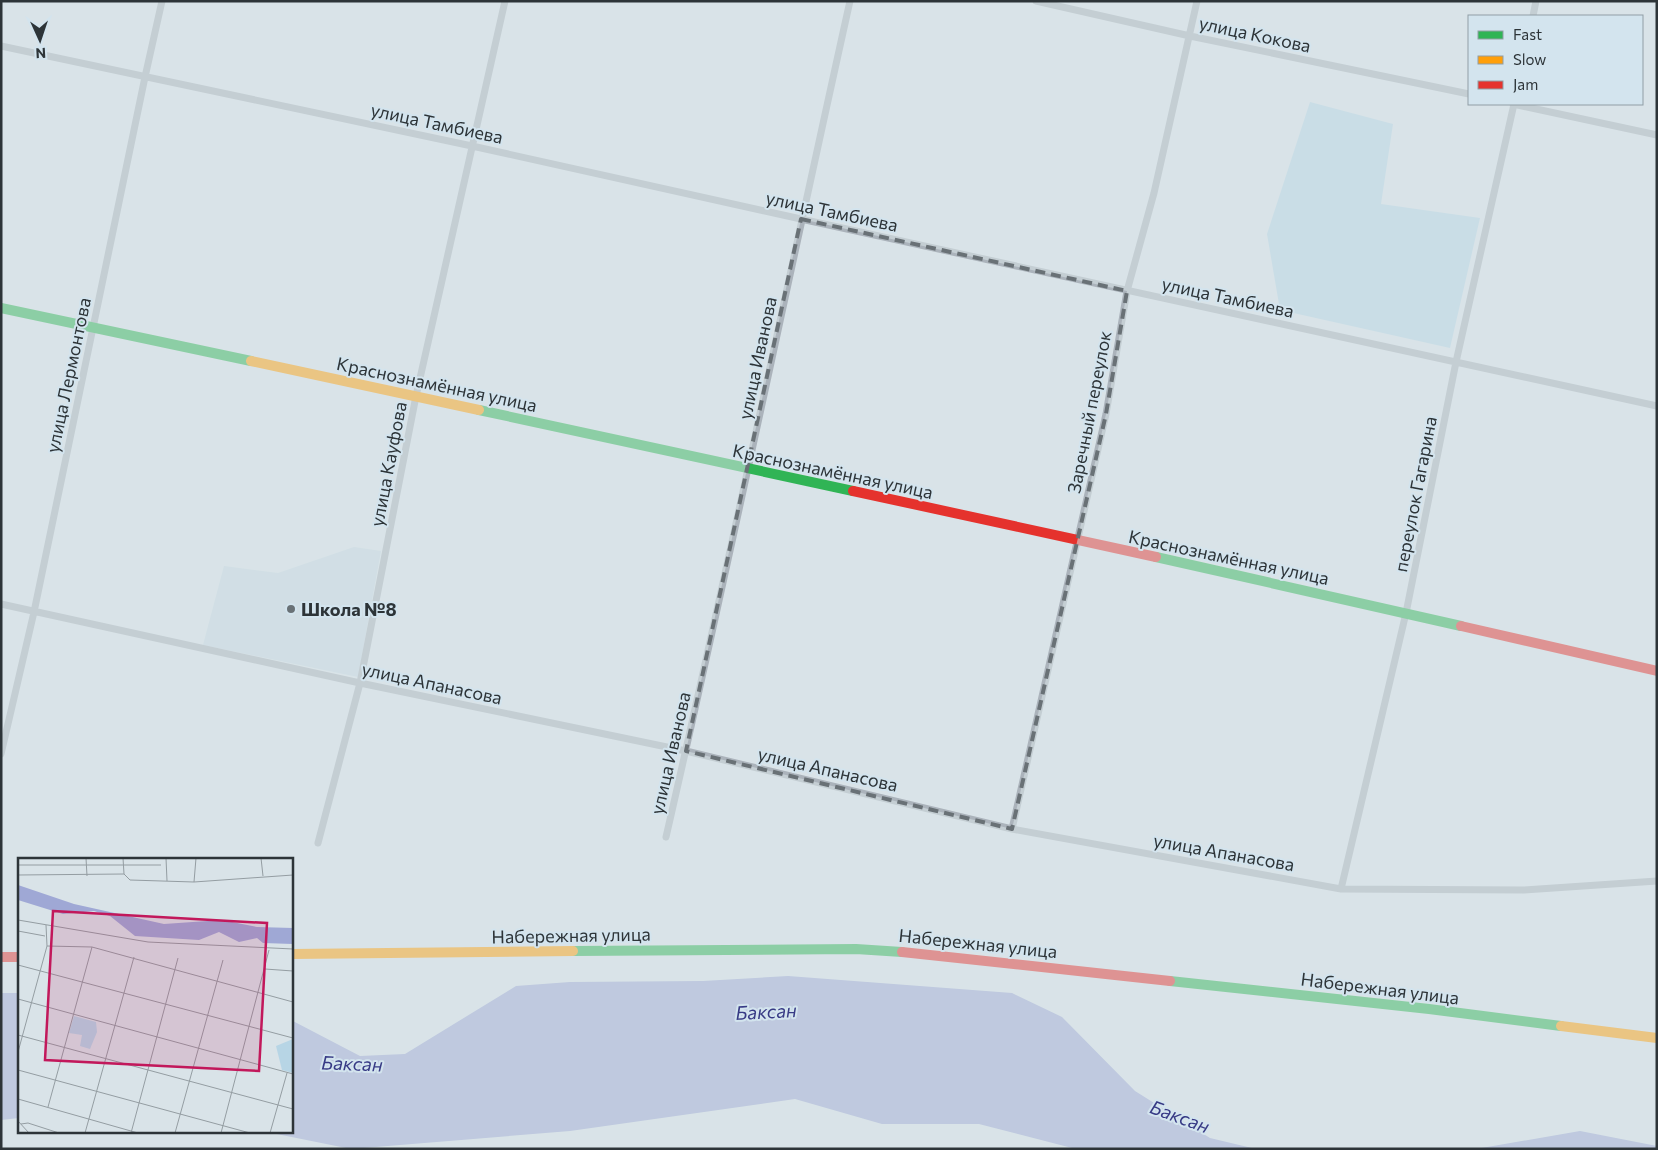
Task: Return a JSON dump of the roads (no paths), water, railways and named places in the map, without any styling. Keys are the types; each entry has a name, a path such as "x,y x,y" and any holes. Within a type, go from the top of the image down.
{"street":[{"name":"улица Лермонтова","path":"1,754 34,612 162,1"},
{"name":"улица Кауфова","path":"318,843 360,683 416,396 505,1"},
{"name":"улица Иванова","path":"666,837 749,469 801,220 850,1"},
{"name":"улица Кокова","path":"1036,1 1190,36 1468,94"},
{"name":"Заречный переулок","path":"1012,829 1079,540 1106,414 1127,291 1154,193 1197,1"},
{"path":"1533,15 1536,1"},
{"name":"улица Тамбиева","path":"1,46 472,146 801,220 1657,406"},
{"name":"переулок Гагарина","path":"1341,889 1406,613 1456,362 1514,105"},
{"path":"1519,105 1657,135"},
{"name":"Краснознамённая улица","path":"1,308 1079,540 1657,671"},
{"name":"улица Апанасова","path":"1,604 360,683 686,751 1012,829 1341,889 1524,890 1657,881"},
{"name":"Набережная улица","path":"292,954 756,949 856,949 905,952 1216,985 1657,1038"},
{"path":"1,957 18,957"}],"water":[{"name":"Баксан","path":"788,976 1012,993 1062,1017 1135,1091 1210,1138 1256,1149 1076,1149 979,1124 882,1124 795,1099 570,1131 351,1149 267,1132 292,1132 292,1021 360,1056 405,1054 516,986 570,982 703,981"},
{"path":"1,993 18,993 18,1118 1,1120"},
{"path":"1580,1131 1657,1146 1657,1149 1476,1149"}],"place":[{"name":"Школа №8","path":"291,609"}]}
